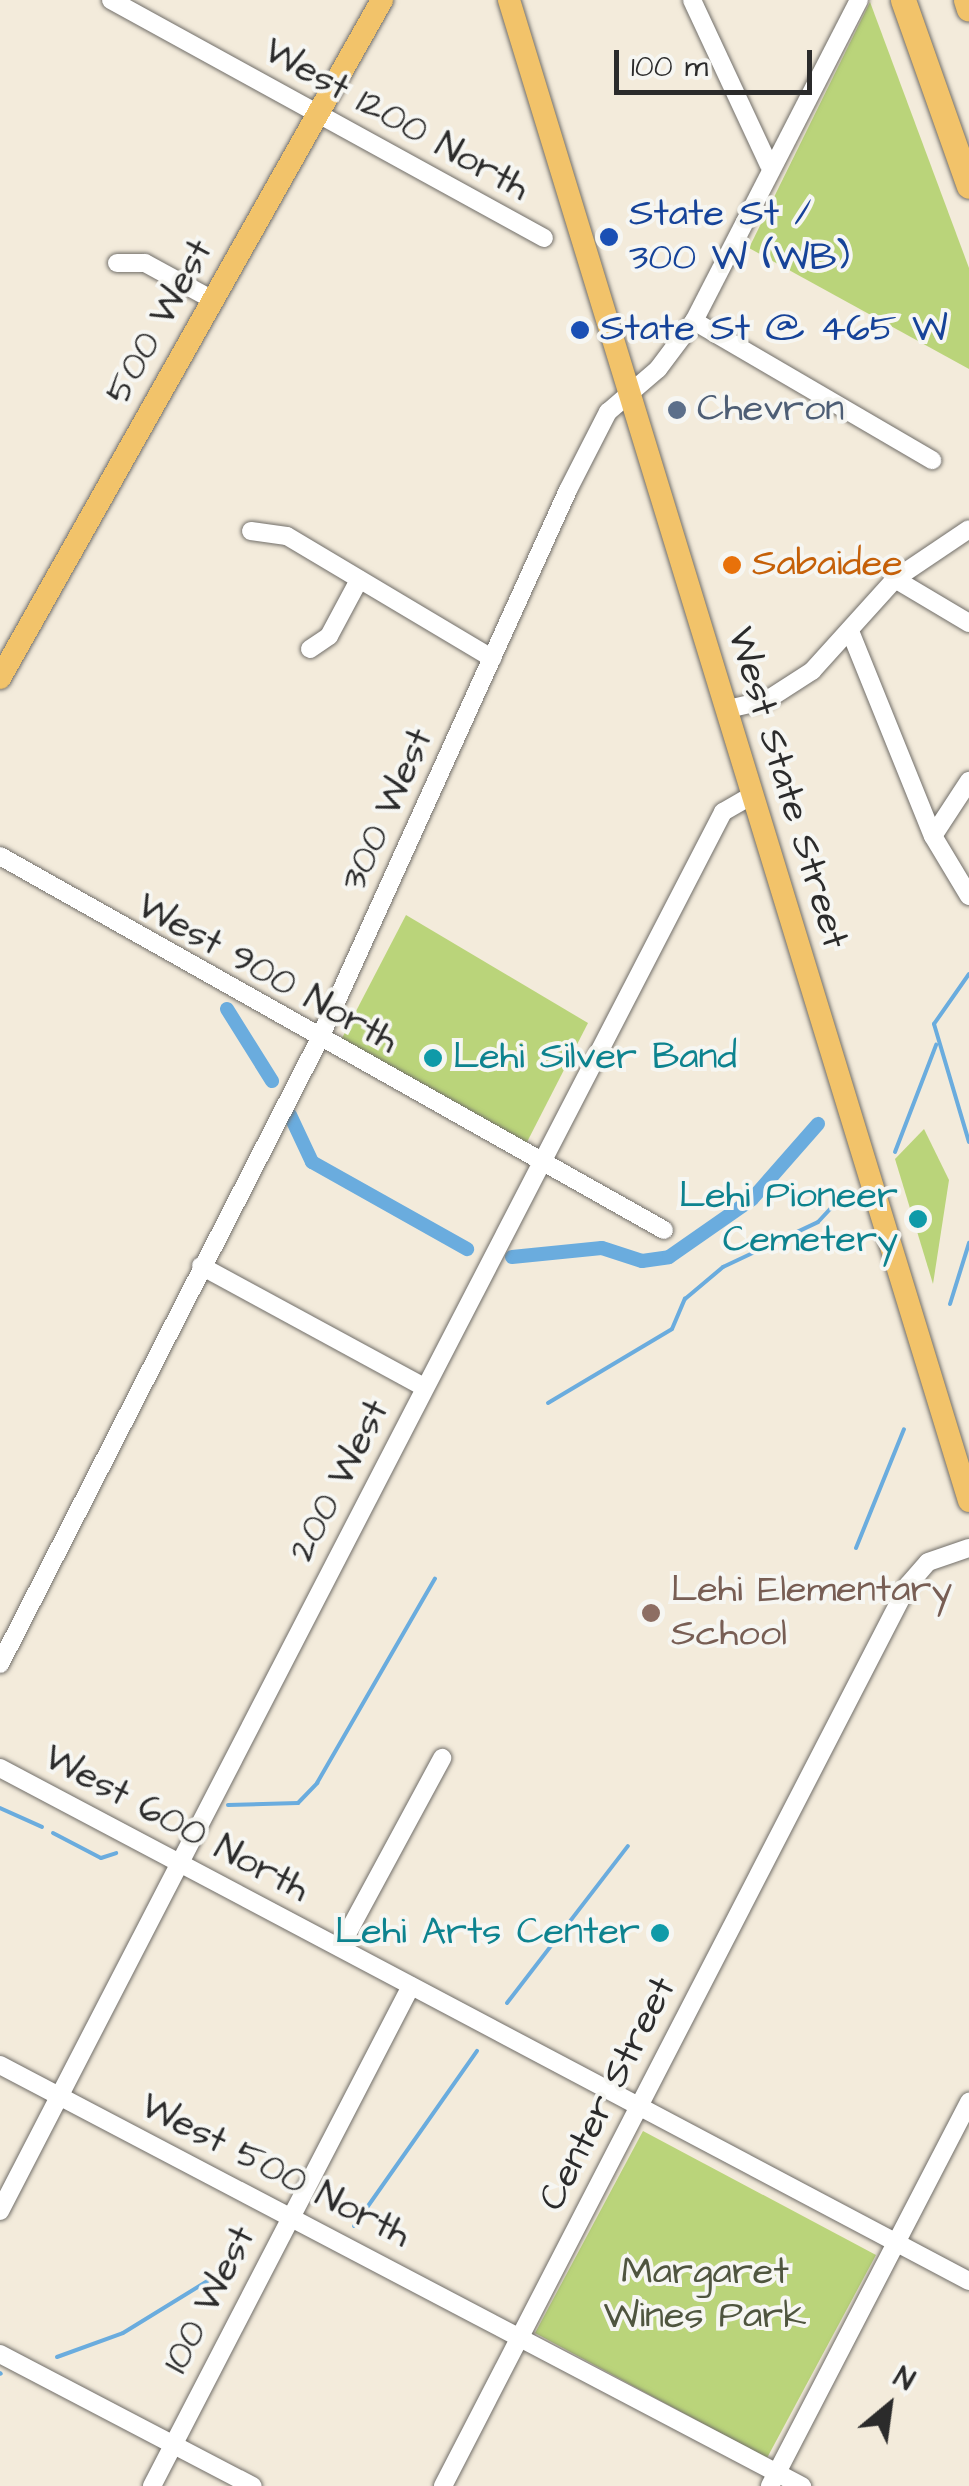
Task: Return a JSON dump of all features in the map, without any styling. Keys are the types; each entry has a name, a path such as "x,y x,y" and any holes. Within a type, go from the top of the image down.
{"highway":[{"path":"966,0 969,9"},
{"path":"906,8 969,186"}],"main road":[{"name":"500 West","path":"0,678 382,0"},
{"name":"West State Street","path":"508,0 595,270 624,399 728,709 969,1501"}],"street":[{"name":"West 1200 North","path":"111,0 544,238"},
{"name":"300 West","path":"0,1664 318,1042 568,490 608,412 694,321 769,165 858,0"},
{"path":"696,2 769,165"},
{"path":"116,263 145,262 213,300"},
{"path":"694,321 932,460"},
{"path":"728,709 768,700 850,631 895,578 969,529"},
{"path":"251,532 287,536 492,658"},
{"path":"895,578 969,623"},
{"path":"310,649 330,636 359,580"},
{"path":"850,631 933,836 969,896"},
{"path":"933,836 969,782"},
{"name":"200 West","path":"0,2211 723,812 754,795"},
{"name":"West 900 North","path":"0,856 318,1042 664,1230"},
{"path":"201,1266 424,1387"},
{"name":"Center Street","path":"443,2486 908,1585 928,1562 969,1548"},
{"path":"340,1947 442,1758"},
{"name":"West 600 North","path":"0,1768 969,2282"},
{"name":"100 West","path":"152,2486 411,1986"},
{"name":"West 500 North","path":"0,2065 521,2335 773,2479 802,2486"},
{"path":"773,2479 969,2102"},
{"path":"0,2354 252,2486"}],"green space":[{"path":"870,2 969,268 969,369 749,248"},
{"path":"406,915 588,1023 526,1144 341,1040"},
{"path":"924,1129 949,1180 933,1284 895,1159"},
{"name":"Margaret Wines Park","path":"643,2131 876,2255 767,2458 535,2333"}],"waterway":[{"path":"969,974 934,1024 969,1142"},
{"path":"227,1009 272,1081"},
{"path":"895,1152 936,1045"},
{"path":"290,1115 312,1162 467,1249"},
{"path":"512,1257 602,1248 642,1261 669,1257 752,1199 818,1124"},
{"path":"548,1403 672,1329 685,1299 723,1267 818,1222 842,1196"},
{"path":"950,1304 969,1243"},
{"path":"856,1548 904,1429"},
{"path":"228,1805 298,1803 317,1783 435,1579"},
{"path":"0,1808 42,1827"},
{"path":"53,1833 101,1858 116,1853"},
{"path":"507,2003 628,1846"},
{"path":"354,2226 477,2051"},
{"path":"57,2357 123,2333 219,2274"}],"place":[{"name":"State St / 300 W (WB)","path":"609,237"},
{"name":"State St @ 465 W","path":"580,330"},
{"name":"Chevron","path":"677,410"},
{"name":"Sabaidee","path":"732,565"},
{"name":"Lehi Silver Band","path":"433,1058"},
{"name":"Lehi Pioneer Cemetery","path":"918,1219"},
{"name":"Lehi Elementary School","path":"651,1613"},
{"name":"Lehi Arts Center","path":"660,1933"}]}
